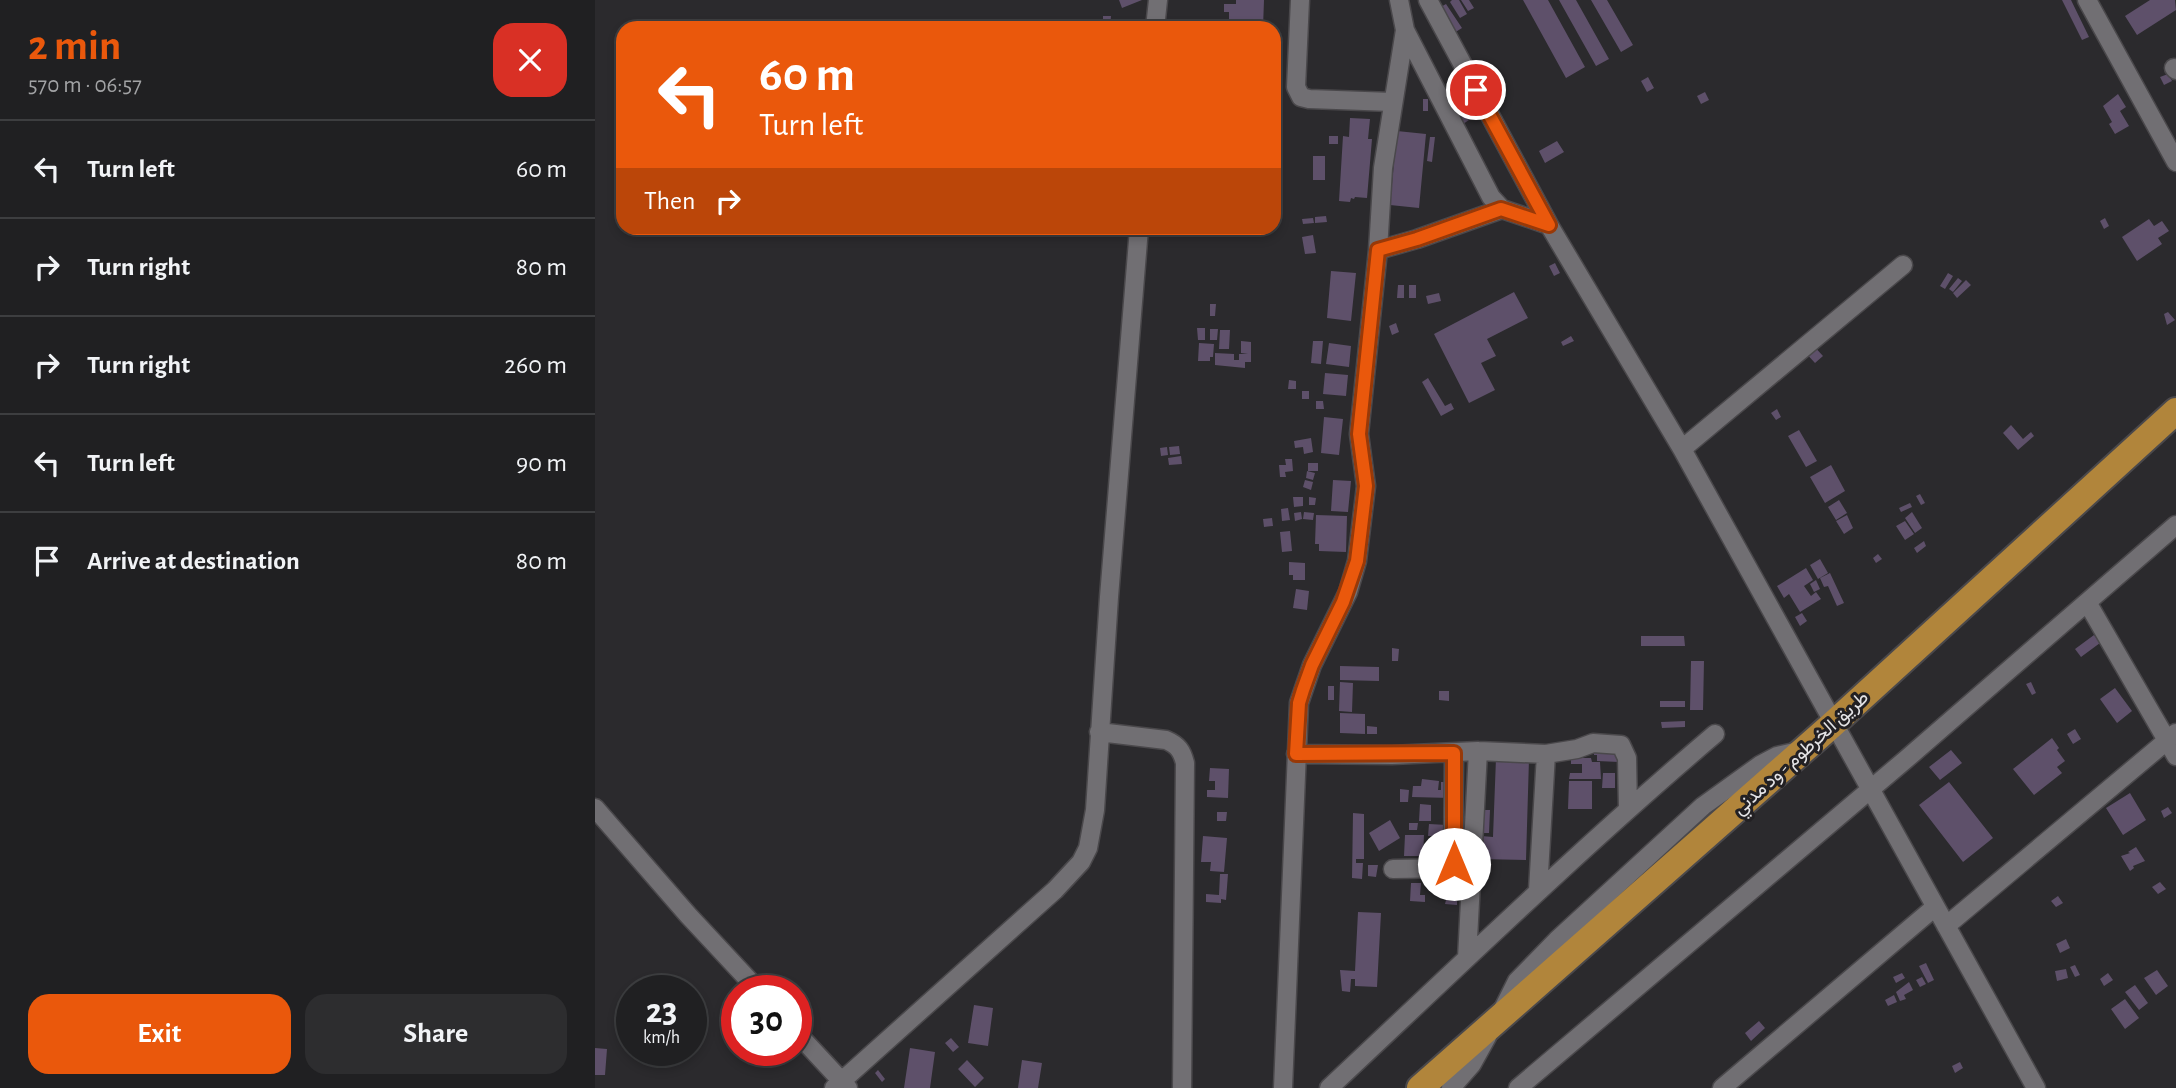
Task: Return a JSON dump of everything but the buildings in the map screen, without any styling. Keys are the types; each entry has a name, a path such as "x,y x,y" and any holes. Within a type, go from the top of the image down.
{"highway":[{"name":"طريق الخرطوم - ود مدني","path":"1420,1088 1833,724 2176,411"}],"street":[{"path":"1156,21 1158,0"},
{"path":"1300,0 1296,87 1301,97 1392,103"},
{"path":"1398,0 1405,30 1429,71 1491,197 1501,209 1549,225"},
{"path":"1428,0 1549,225 1682,449 2036,1088"},
{"path":"2087,0 2176,162"},
{"path":"1283,1088 1299,703 1312,665 1343,602 1357,561 1366,486 1359,434 1378,250 1383,168 1405,30"},
{"path":"1378,250 1501,209"},
{"path":"812,1051 841,1086 1055,890 1081,862 1088,848 1093,822 1138,235"},
{"path":"1682,449 1903,265"},
{"path":"1518,1088 1870,790 2176,525"},
{"path":"1946,926 2173,743 2087,602"},
{"path":"1099,732 1166,740 1175,744 1182,752 1185,763 1182,1088"},
{"path":"1329,1088 1538,890 1715,734"},
{"path":"1296,754 1478,751 1546,754 1577,750 1593,743 1621,745 1627,758 1628,808"},
{"path":"1467,958 1478,751"},
{"path":"1393,869 1453,869 1454,753"},
{"path":"1538,890 1546,754"},
{"path":"595,808 744,975"},
{"path":"1724,1087 1935,907"},
{"path":"1451,1088 1472,1064 1497,1020"}],"route":[{"path":"1454,864 1454,753 1296,754 1299,703 1303,690 1312,665 1343,602 1357,561 1366,486 1359,434 1378,250 1501,209 1549,225 1476,90"}]}
